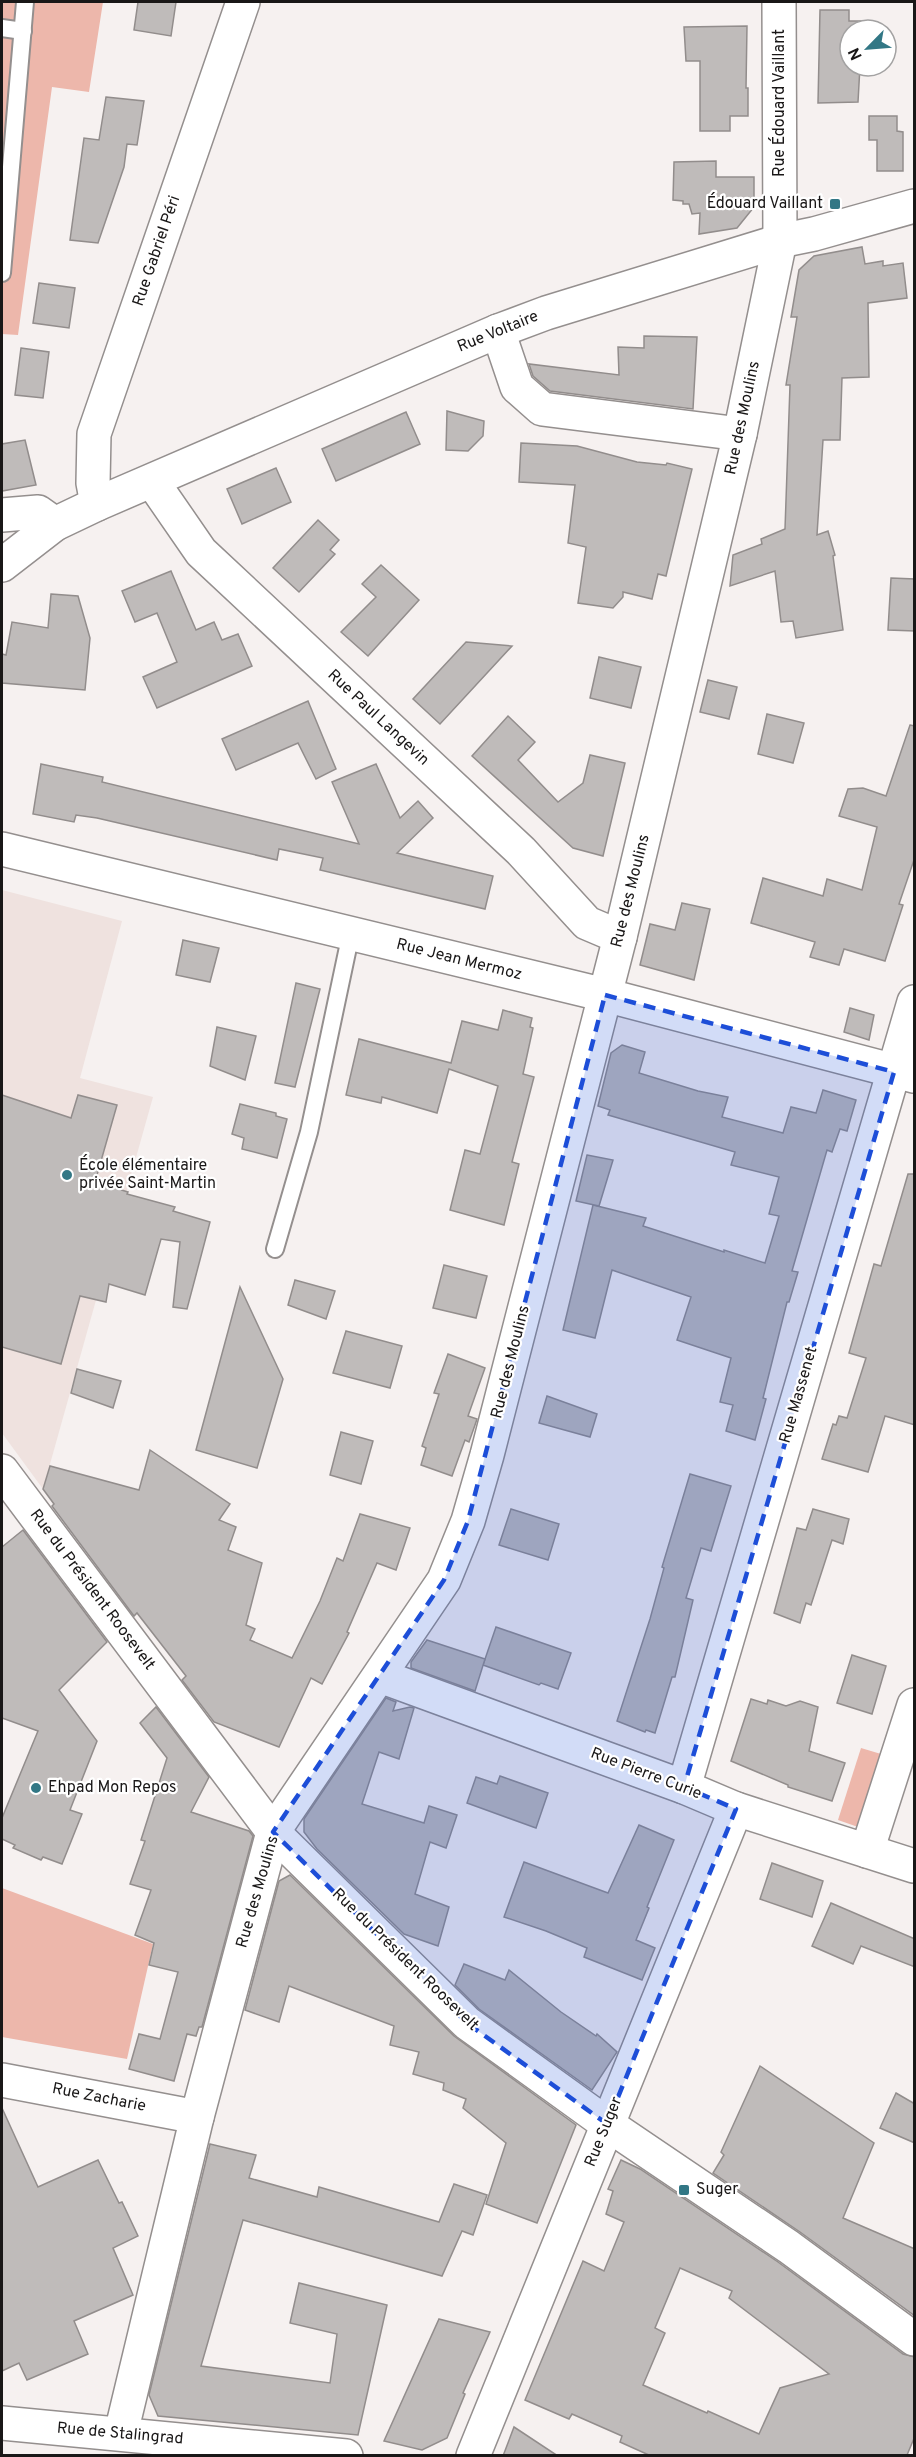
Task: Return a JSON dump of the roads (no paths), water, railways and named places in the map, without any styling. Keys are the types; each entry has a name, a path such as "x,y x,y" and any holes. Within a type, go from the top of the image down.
{"street":[{"name":"Rue Gabriel Péri","path":"97,504 93,483 94,434 243,2"},
{"name":"Rue Édouard Vaillant","path":"779,2 780,241"},
{"name":"Rue Voltaire","path":"2,565 55,524 97,504 498,331 546,313 780,241 915,206"},
{"name":"Rue des Moulins","path":"120,2433 197,2117 273,1832 444,1580 468,1521 620,937 740,434 780,241"},
{"path":"498,331 517,387 542,409 740,434"},
{"name":"Rue Paul Langevin","path":"152,481 201,552 521,851 587,923 620,937"},
{"path":"2,516 38,512 55,524"},
{"name":"Rue Jean Mermoz","path":"2,849 605,995 904,1074"},
{"name":"Rue Massenet","path":"684,1787 904,1074 915,1002"},
{"name":"Rue du Président Roosevelt","path":"2,1471 273,1832 467,2024 607,2124 789,2247 915,2339"},
{"name":"Rue Pierre Curie","path":"380,1676 684,1787 736,1809 915,1866"},
{"path":"867,1851 915,1705"},
{"name":"Rue Suger","path":"473,2456 736,1809"},
{"name":"Rue Zacharie","path":"2,2080 197,2117"},
{"name":"Rue de Stalingrad","path":"2,2423 344,2455"}],"lane":[{"path":"2,273 25,2"},
{"path":"2,28 22,31"},
{"path":"275,1249 309,1132 351,933"}],"place":[{"name":"Édouard Vaillant","path":"835,204"},
{"name":"École élémentaire privée Saint-Martin","path":"67,1175"},
{"name":"Ehpad Mon Repos","path":"36,1788"},
{"name":"Suger","path":"684,2190"}]}
